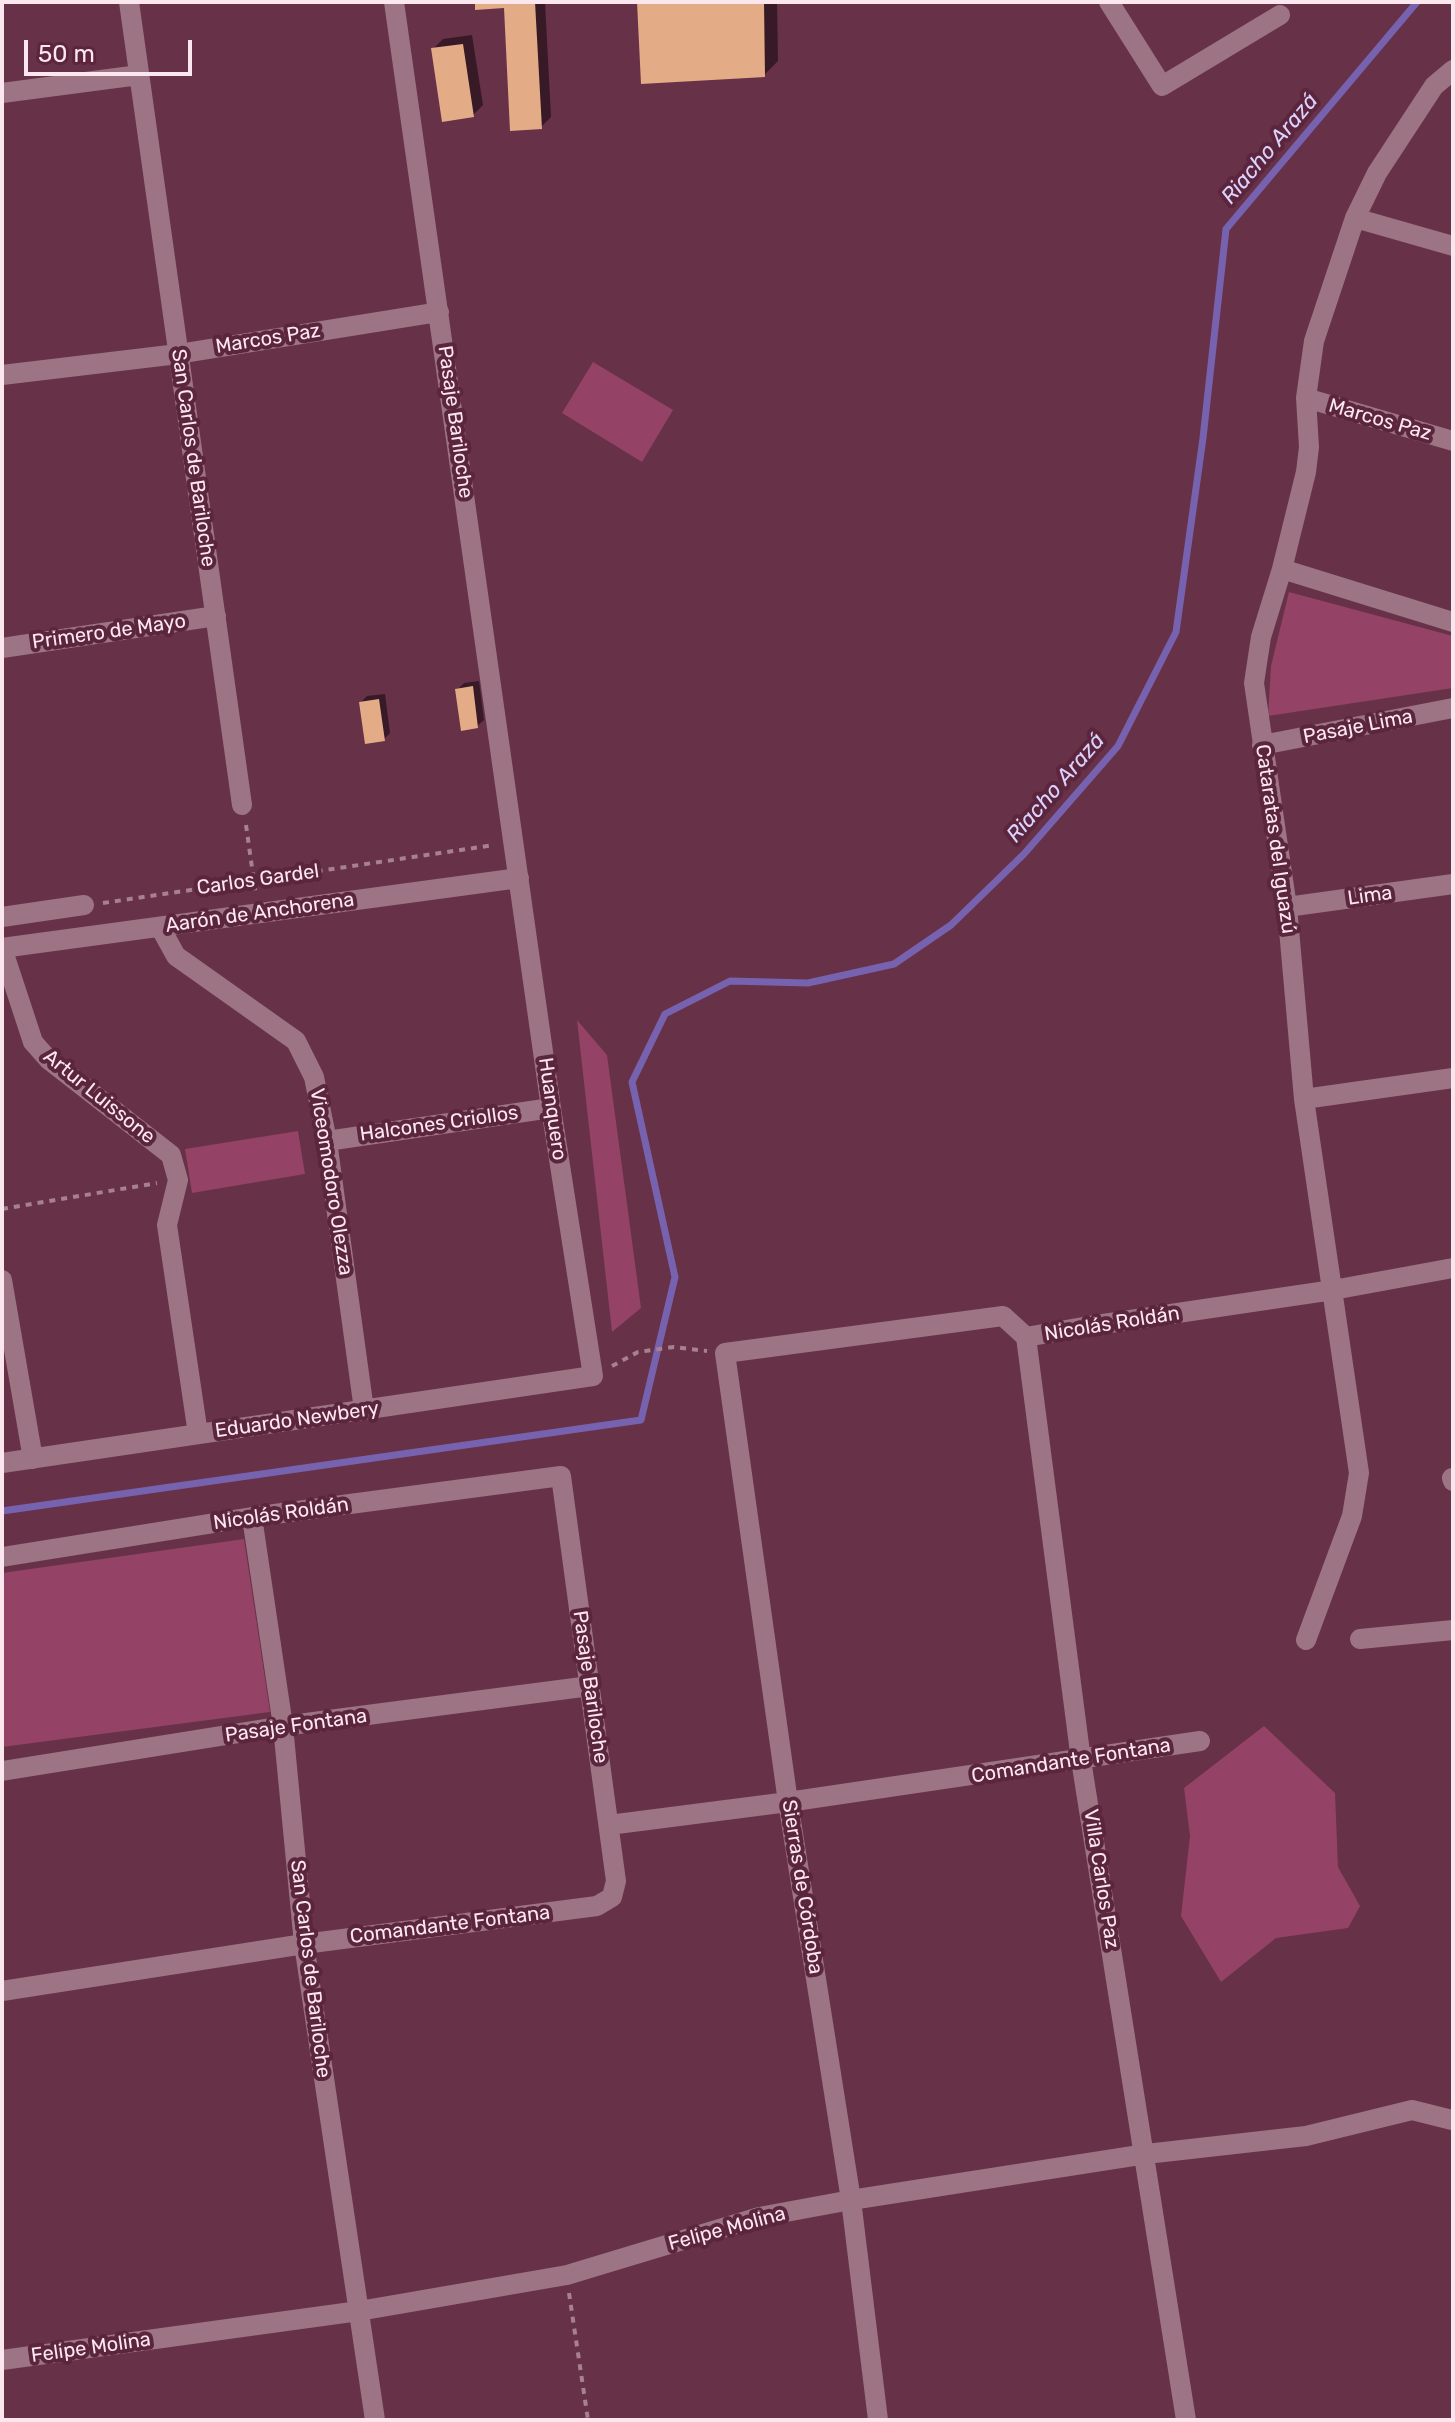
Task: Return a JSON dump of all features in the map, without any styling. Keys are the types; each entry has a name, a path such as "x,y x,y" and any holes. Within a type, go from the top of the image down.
{"street":[{"name":"San Carlos de Bariloche","path":"129,2 242,805"},
{"name":"Pasaje Bariloche","path":"394,2 514,842"},
{"path":"1109,2 1162,86 1280,15"},
{"name":"Cataratas del Iguazú","path":"1306,1640 1352,1516 1359,1473 1304,1099 1287,907 1254,683 1261,637 1306,472 1309,447 1306,398 1314,341 1355,218 1377,173 1434,86 1453,70"},
{"path":"2,93 139,75"},
{"path":"1355,218 1453,246"},
{"name":"Marcos Paz","path":"2,375 178,354 439,312"},
{"name":"Marcos Paz","path":"1306,398 1453,441"},
{"path":"1282,569 1453,622"},
{"name":"Primero de Mayo","path":"2,648 216,616"},
{"name":"Pasaje Lima","path":"1262,745 1453,708"},
{"name":"Huanquero","path":"514,842 593,1376"},
{"name":"Aarón de Anchorena","path":"2,948 519,878"},
{"name":"Lima","path":"1287,907 1453,884"},
{"path":"2,917 84,905"},
{"name":"Viceomodoro Olezza","path":"160,927 176,956 296,1041 314,1077 327,1141 364,1410"},
{"name":"Artur Luissone","path":"2,948 33,1042 48,1059 171,1155 178,1180"},
{"path":"1304,1099 1453,1078"},
{"name":"Halcones Criollos","path":"327,1141 551,1108"},
{"path":"178,1180 167,1225 198,1434"},
{"name":"Nicolás Roldán","path":"725,1353 1003,1316 1026,1337 1333,1290 1453,1268"},
{"path":"2,1280 33,1459"},
{"name":"Villa Carlos Paz","path":"1026,1337 1081,1760 1186,2420"},
{"name":"Sierras de Córdoba","path":"725,1353 788,1802 851,2200 878,2420"},
{"name":"Eduardo Newbery","path":"2,1463 593,1376"},
{"name":"Pasaje Bariloche","path":"561,1476 616,1881 612,1897"},
{"name":"Nicolás Roldán","path":"2,1557 252,1517 561,1476"},
{"name":"San Carlos de Bariloche","path":"252,1517 283,1726 304,1944 375,2420"},
{"path":"1360,1639 1453,1630"},
{"name":"Pasaje Fontana","path":"2,1771 283,1726 590,1686"},
{"name":"Comandante Fontana","path":"609,1825 788,1802 1200,1741"},
{"name":"Comandante Fontana","path":"2,1991 304,1944 597,1906 612,1897"},
{"name":"Felipe Molina","path":"2,2360 359,2311 567,2275 759,2217 851,2200 1146,2154 1306,2136 1412,2110 1452,2120"}],"path":[{"path":"242,805 259,914"},
{"name":"Carlos Gardel","path":"84,905 514,842"},
{"path":"2,1209 178,1180"},
{"path":"593,1376 638,1352 674,1347 725,1353"},
{"path":"567,2275 588,2420"}],"shaded area":[{"path":"593,362 673,410 642,462 562,413"},
{"path":"1289,592 1453,636 1453,688 1268,716 1271,666"},
{"path":"577,1020 607,1055 641,1308 612,1332"},
{"path":"298,1131 305,1174 192,1193 185,1149"},
{"path":"244,1539 270,1712 2,1747 2,1573"},
{"path":"1264,1726 1335,1793 1338,1867 1360,1906 1348,1928 1276,1938 1221,1982 1181,1916 1190,1836 1184,1788"}],"building":[{"path":"475,2 535,2 542,129 510,131 504,8 475,10"},
{"path":"637,2 764,2 765,77 641,84"},
{"path":"463,44 474,117 442,122 431,48"},
{"path":"473,686 478,728 461,731 455,689"},
{"path":"379,699 385,741 365,744 359,702"}],"waterway":[{"name":"Riacho Arazá","path":"2,1511 641,1420 675,1277 632,1082 665,1014 730,981 808,983 894,964 951,925 1024,854 1118,746 1176,632 1203,438 1226,229 1417,2"}]}
